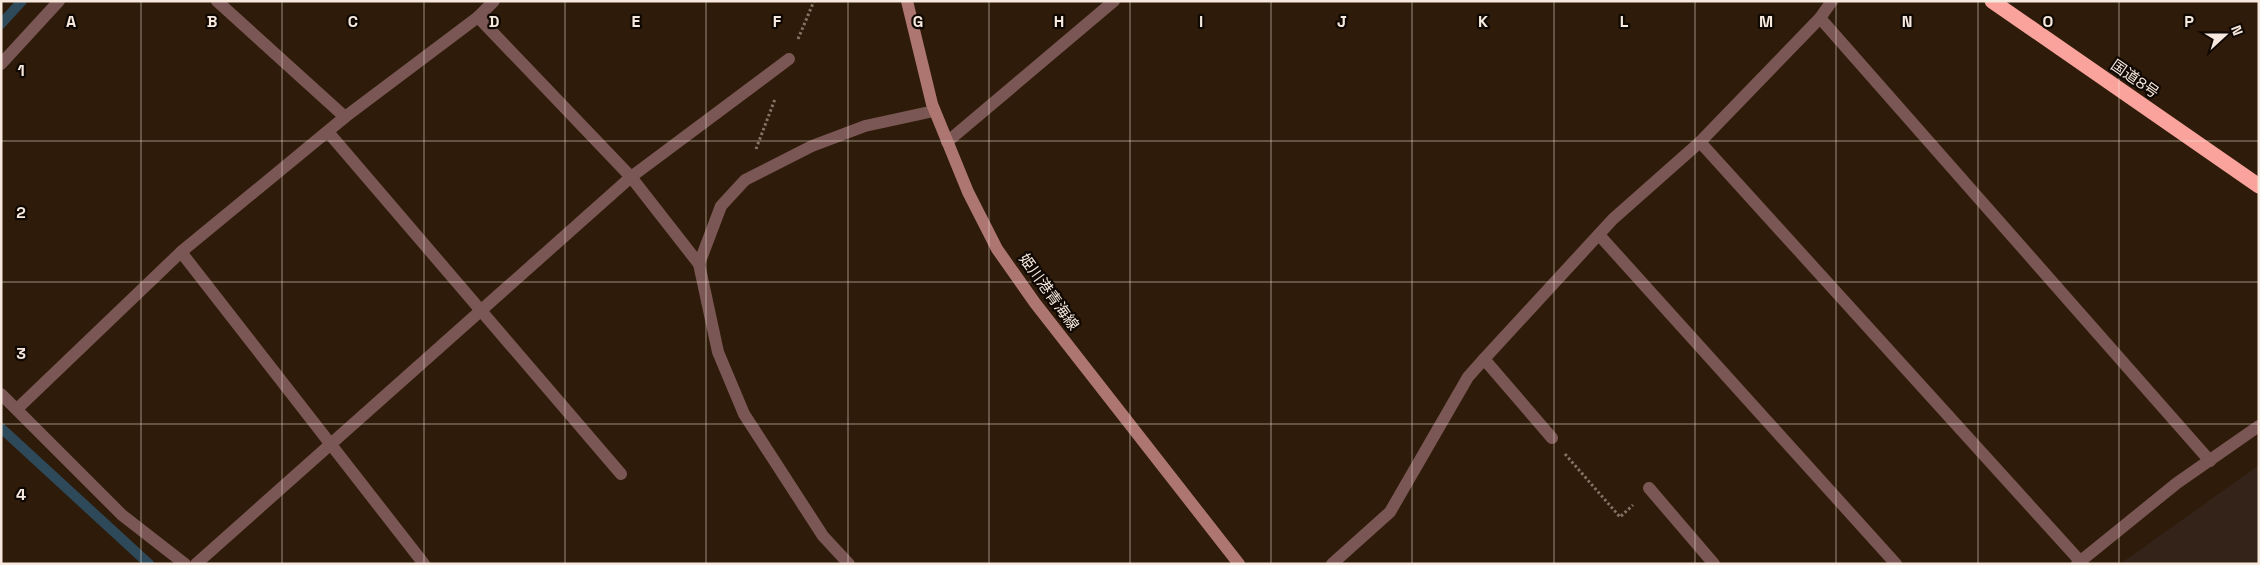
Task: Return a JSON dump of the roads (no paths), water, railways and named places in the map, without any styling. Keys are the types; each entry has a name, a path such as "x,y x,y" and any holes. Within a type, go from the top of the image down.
{"highway":[{"name":"国道8号","path":"1992,1 2259,186"}],"main road":[{"name":"姫川港青海線","path":"907,1 934,111 968,192 998,248 1035,303 1239,564"}],"street":[{"path":"1,64 59,1"},
{"path":"217,1 345,117"},
{"path":"17,409 180,252 345,117 478,17 494,1"},
{"path":"947,142 1114,1"},
{"path":"1332,564 1390,512 1468,377 1600,236 1613,219 1700,142 1820,18 1832,1"},
{"path":"478,17 630,177 699,264 718,352 744,414 823,536 849,564"},
{"path":"1820,18 2210,461"},
{"path":"196,564 630,177 789,59"},
{"path":"699,264 721,206 745,180 812,146 865,126 934,111"},
{"path":"328,132 621,474"},
{"path":"1700,142 2078,562 2177,484 2259,426"},
{"path":"1600,236 1896,564"},
{"path":"180,252 424,564"},
{"path":"1484,359 1552,438"},
{"path":"1,394 122,515 185,564"},
{"path":"1648,488 1714,564"}],"waterway":[{"path":"1,24 22,1"},
{"path":"1,428 149,564"}]}
